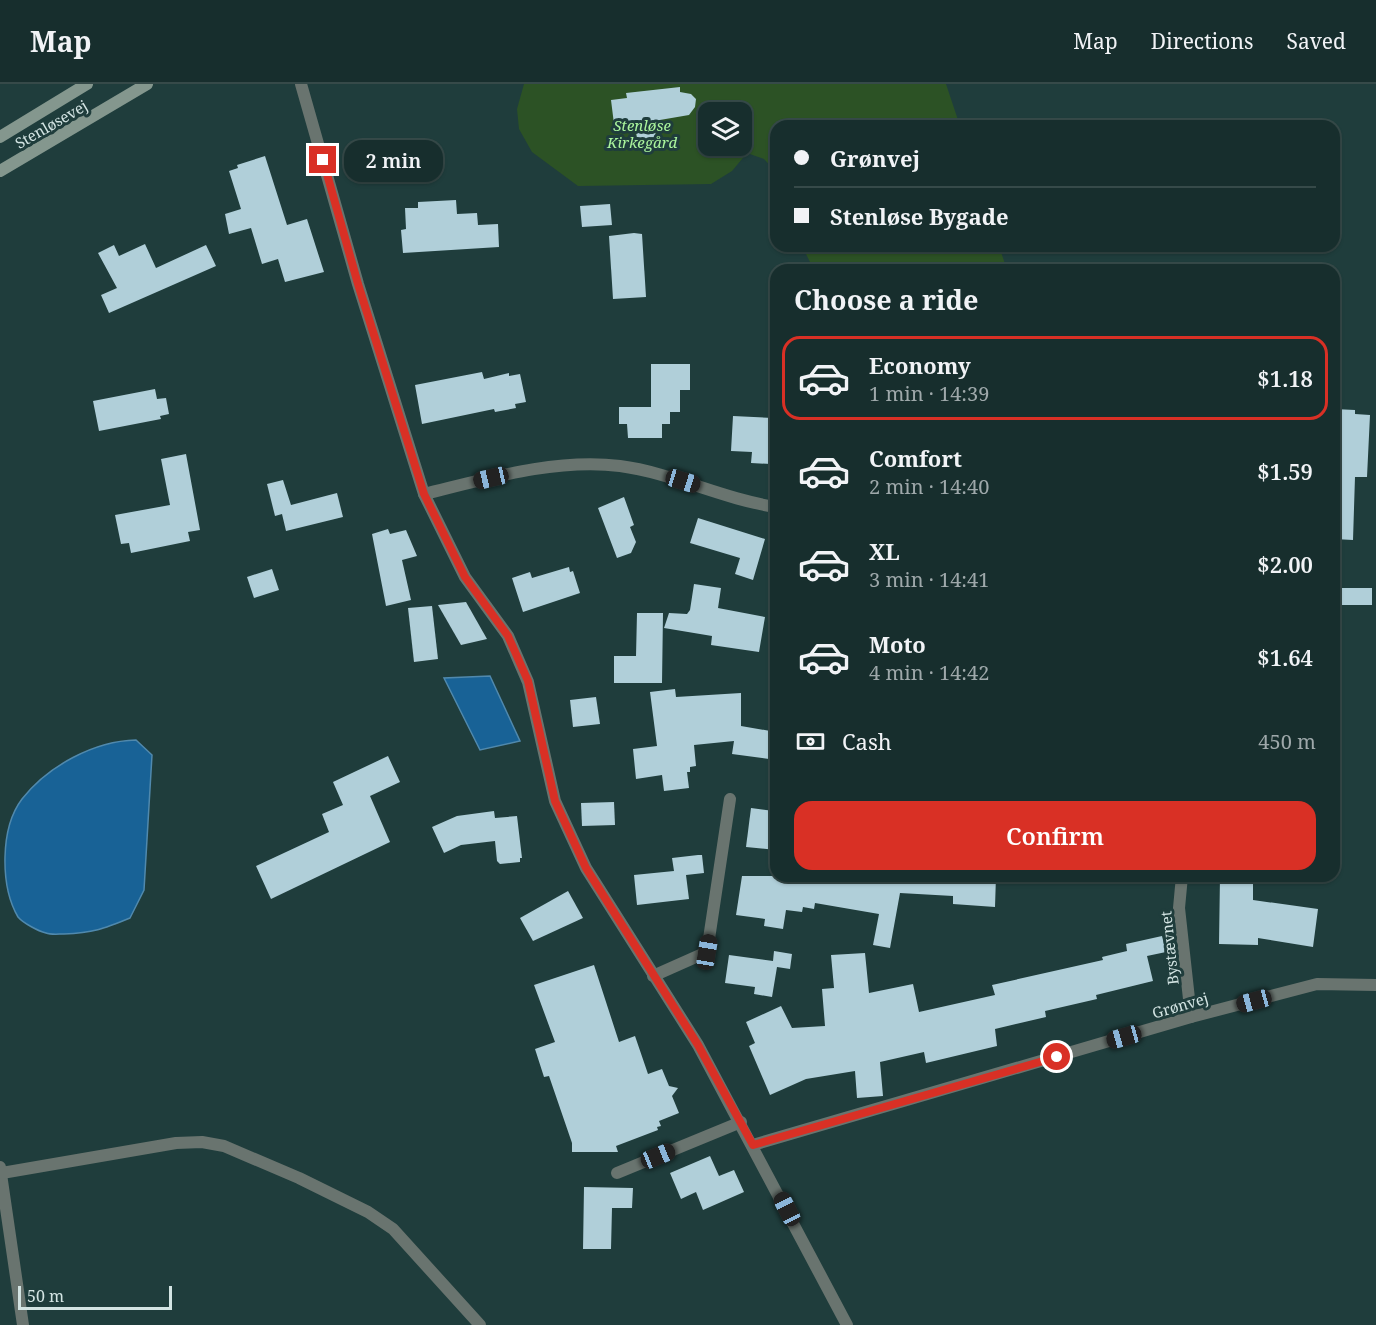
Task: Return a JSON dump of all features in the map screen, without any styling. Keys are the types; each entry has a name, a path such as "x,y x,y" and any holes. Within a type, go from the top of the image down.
{"street":[{"name":"Stenløsevej","path":"0,137 87,84"},
{"name":"Stenløsevej","path":"0,171 147,84"},
{"path":"300,85 358,284 424,494 465,577 508,636 528,681 555,801 586,868 698,1045 741,1122 847,1325"},
{"path":"424,494 491,478 567,466 618,466 663,475 770,505"},
{"path":"653,976 707,952 730,799"},
{"name":"Bystævnet","path":"1181,882 1179,908 1191,1017"},
{"name":"Grønvej","path":"753,1145 1191,1017 1317,984 1376,985"},
{"path":"617,1173 741,1122"},
{"path":"23,1325 1,1169 176,1143 202,1142 224,1146 299,1178 368,1212 393,1229 480,1325"}],"green space":[{"name":"Stenløse Kirkegård","path":"524,84 946,84 958,120 770,120 770,166 764,159 752,155 752,102 698,102 698,156 744,156 732,171 711,184 578,186 532,152 519,129 517,109"},
{"path":"805,252 1001,252 1005,264 811,264"}],"water":[{"path":"490,676 520,741 480,750 444,678"},
{"path":"136,740 152,755 144,890 130,918 83,933 50,934 23,922 18,917 8,890 5,857 10,825 22,799 58,766 88,750 120,741"}],"building":[{"path":"680,87 680,92 691,94 696,99 695,107 689,115 654,121 656,138 637,140 635,122 614,124 611,100 627,98 626,93"},
{"path":"265,156 287,225 307,219 324,272 285,282 278,259 262,264 251,228 229,234 225,214 241,209 229,171 238,168 237,165"},
{"path":"456,200 457,214 477,213 478,225 498,224 499,247 403,253 401,230 406,229 405,208 418,208 418,202"},
{"path":"610,204 612,225 582,227 580,206"},
{"path":"642,234 646,297 613,299 609,236"},
{"path":"145,244 156,268 206,245 216,266 109,313 101,295 117,288 98,253 114,245 119,256"},
{"path":"651,364 690,364 690,390 680,390 680,412 670,412 670,424 662,424 662,438 628,438 627,424 619,424 619,407 651,407"},
{"path":"482,372 484,379 509,373 509,376 520,374 526,402 515,404 516,408 495,412 494,409 422,424 415,385"},
{"path":"155,389 157,399 166,398 169,414 160,416 161,419 99,431 93,401"},
{"path":"1340,409 1355,410 1355,414 1370,415 1367,477 1355,477 1353,540 1340,539"},
{"path":"733,416 770,418 770,464 751,463 752,452 731,451"},
{"path":"186,454 200,530 188,532 190,541 131,553 129,543 121,544 115,515 170,505 161,459"},
{"path":"283,480 291,505 337,493 343,517 286,531 282,514 275,516 267,484"},
{"path":"624,497 634,525 630,527 636,542 631,553 617,558 598,508"},
{"path":"698,518 765,539 753,580 735,574 740,558 690,543"},
{"path":"388,529 390,534 406,530 417,556 402,560 411,600 386,606 372,534"},
{"path":"569,567 570,572 573,571 580,593 523,612 512,578 530,572 532,578"},
{"path":"272,569 279,590 254,598 247,577"},
{"path":"694,584 721,588 718,608 765,617 759,652 711,645 712,636 664,628 669,613 687,614 690,610"},
{"path":"1341,588 1372,588 1372,605 1341,605"},
{"path":"466,602 487,639 461,645 438,605"},
{"path":"432,606 438,659 414,662 408,608"},
{"path":"637,613 663,613 662,683 614,683 614,656 636,656"},
{"path":"675,689 676,697 741,693 741,726 770,731 770,759 732,754 734,741 694,745 696,766 690,767 690,772 687,772 689,788 664,791 662,775 636,779 633,749 657,746 650,692"},
{"path":"596,697 600,724 573,727 570,700"},
{"path":"388,756 400,782 370,796 390,842 271,899 256,866 329,832 322,814 343,805 333,782"},
{"path":"614,802 615,825 582,826 581,803"},
{"path":"751,808 770,810 770,849 746,847"},
{"path":"494,811 495,818 517,816 522,858 520,862 500,864 497,861 495,841 461,845 444,853 432,827 457,816"},
{"path":"702,855 704,873 686,875 689,899 637,905 634,875 674,871 672,858"},
{"path":"742,876 770,876 770,882 996,882 995,907 953,904 953,896 900,893 890,948 873,945 879,914 815,903 814,909 803,907 802,912 786,910 783,929 764,926 765,919 736,915"},
{"path":"1220,882 1253,882 1253,900 1318,909 1313,947 1258,938 1258,945 1219,944"},
{"path":"568,891 583,918 533,941 520,918"},
{"path":"1162,936 1166,952 1147,956 1153,981 1096,995 1097,999 1045,1011 1046,1017 995,1029 997,1046 926,1063 924,1052 880,1062 883,1096 857,1098 855,1071 806,1079 770,1095 749,1046 755,1043 746,1022 781,1006 792,1028 825,1026 822,989 834,988 831,955 865,953 869,993 913,984 919,1012 995,995 992,985 1103,960 1102,957 1127,951 1126,944"},
{"path":"774,951 792,954 790,969 777,967 772,997 754,994 755,987 725,983 729,955 773,961"},
{"path":"594,965 619,1042 635,1036 648,1074 662,1069 669,1086 678,1088 672,1096 679,1113 659,1121 661,1126 657,1127 658,1130 616,1146 618,1152 572,1152 572,1143 549,1076 544,1077 535,1049 555,1042 534,985"},
{"path":"710,1156 719,1176 734,1170 744,1192 703,1210 696,1192 681,1199 670,1173"},
{"path":"584,1187 633,1188 632,1208 612,1208 611,1249 583,1249"}],"route":[{"path":"323,160 358,284 424,494 465,577 508,636 528,681 555,801 586,868 698,1045 753,1145 1057,1057"}]}
